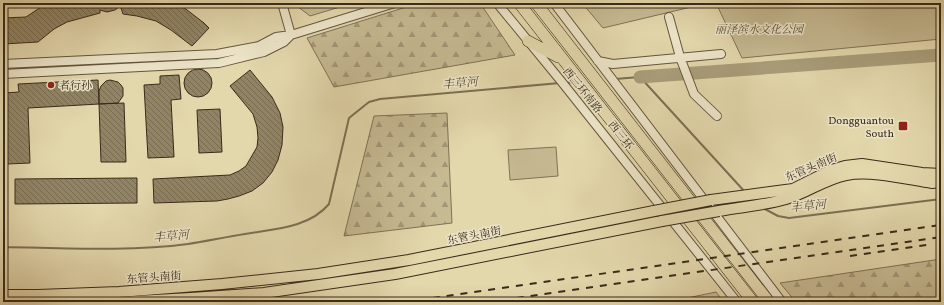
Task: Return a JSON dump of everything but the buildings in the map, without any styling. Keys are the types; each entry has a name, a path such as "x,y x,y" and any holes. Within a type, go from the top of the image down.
{"highway":[{"name":"西三环","path":"519,3 753,302"},
{"name":"西三环","path":"536,3 769,302"},
{"path":"546,3 556,28"},
{"path":"528,41 562,59"}],"main road":[{"name":"东管头南街","path":"119,302 264,293 395,274 750,205 763,198 794,189 831,170 845,166 862,164 922,173 941,174"},
{"name":"东管头南街","path":"3,295 118,292 222,284 318,274 409,260 711,200 741,196 785,199 800,194 830,180 846,175 865,173 932,183 941,182"}],"street":[{"path":"282,3 290,35"},
{"path":"3,64 217,54 259,46 276,37 290,35 395,3"},
{"name":"西三环南路","path":"497,3 570,91 737,302"},
{"path":"554,3 782,302"},
{"path":"669,17 680,57 694,94 717,116"},
{"path":"3,74 219,63 264,52 284,42 290,35"},
{"path":"598,61 613,64 721,54"},
{"path":"64,61 64,71"}],"green space":[{"path":"293,3 353,3 310,16"},
{"path":"419,3 480,3 515,55 334,87 307,38"},
{"name":"丽泽滨水文化公园","path":"582,3 708,3 603,28"},
{"name":"丽泽滨水文化公园","path":"716,3 941,3 941,39 742,58"},
{"path":"447,113 452,223 344,236 374,116"},
{"path":"556,147 558,176 510,180 508,150"},
{"path":"941,259 941,302 796,302 780,283"},
{"path":"716,292 724,302 668,302"}],"waterway":[{"path":"640,77 941,55"},
{"name":"丰草河","path":"615,79 640,77 745,192"},
{"name":"丰草河","path":"567,83 576,82"},
{"name":"丰草河","path":"3,247 96,249 142,248 188,244 279,229 301,223 321,212 329,204 349,118 369,102 380,99 560,83"},
{"name":"丰草河","path":"763,208 778,216 789,218 941,199"}],"railway":[{"path":"405,302 941,225"},
{"path":"489,302 941,237"},
{"path":"850,256 927,245"}],"place":[{"name":"者行孙","path":"51,85"},
{"name":"Dongguantou South","path":"903,126"}]}
